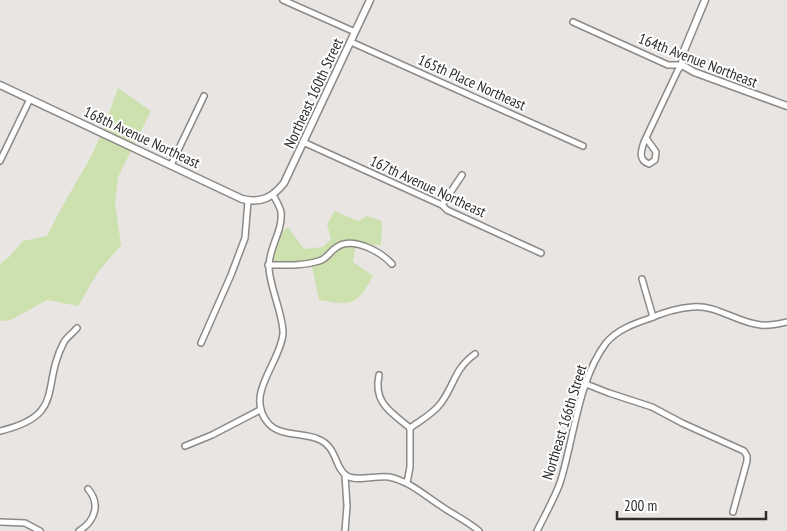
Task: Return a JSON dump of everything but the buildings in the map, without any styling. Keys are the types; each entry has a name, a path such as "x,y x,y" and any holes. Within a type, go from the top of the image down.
{"street":[{"path":"283,0 355,32"},
{"name":"Northeast 160th Street","path":"274,195 284,183 370,0"},
{"path":"646,138 657,156 649,164 642,159 640,153 646,138 678,70 682,65 683,53 705,0"},
{"name":"164th Avenue Northeast","path":"573,22 668,65 682,65 694,72 787,106"},
{"name":"165th Place Northeast","path":"351,42 583,146"},
{"name":"168th Avenue Northeast","path":"0,85 248,201"},
{"path":"171,165 204,96"},
{"path":"0,161 30,99"},
{"name":"167th Avenue Northeast","path":"303,142 442,205 447,210 541,253"},
{"path":"442,205 462,175"},
{"path":"201,343 245,238 248,201 264,200 274,195 281,218 268,265 283,334 259,396 260,410 268,423 274,428 284,432 317,438 325,442 331,448 345,475 351,478 389,477 407,483 479,531"},
{"path":"268,265 319,261 325,259 336,247 344,243 353,243 366,248 386,257 392,264"},
{"path":"642,279 652,317 676,309 704,307 760,325 775,325 787,322"},
{"name":"Northeast 166th Street","path":"537,531 559,485 586,384 595,363 607,343 628,326 652,317"},
{"path":"0,431 27,422 44,408 52,389 53,376 65,341 77,328"},
{"path":"410,428 431,414 440,404 448,393 459,369 475,354"},
{"path":"379,375 378,395 392,413 410,428"},
{"path":"586,384 609,394 652,407 744,451 747,461 733,512"},
{"path":"184,446 212,435 260,410"},
{"path":"407,483 410,468 410,428"},
{"path":"345,475 347,506 345,531"},
{"path":"80,531 90,521 96,503 94,496 88,489"},
{"path":"0,522 25,523 40,531"}],"green space":[{"path":"118,88 151,111 118,177 115,203 121,245 98,272 78,306 47,300 11,320 0,321 0,264 23,241 47,236 92,155"},
{"path":"335,211 358,221 367,216 382,221 381,245 356,244 353,262 373,276 357,298 352,302 346,303 319,300 311,262 268,265 276,237 288,227 304,249 323,247 331,239 327,224"}]}
